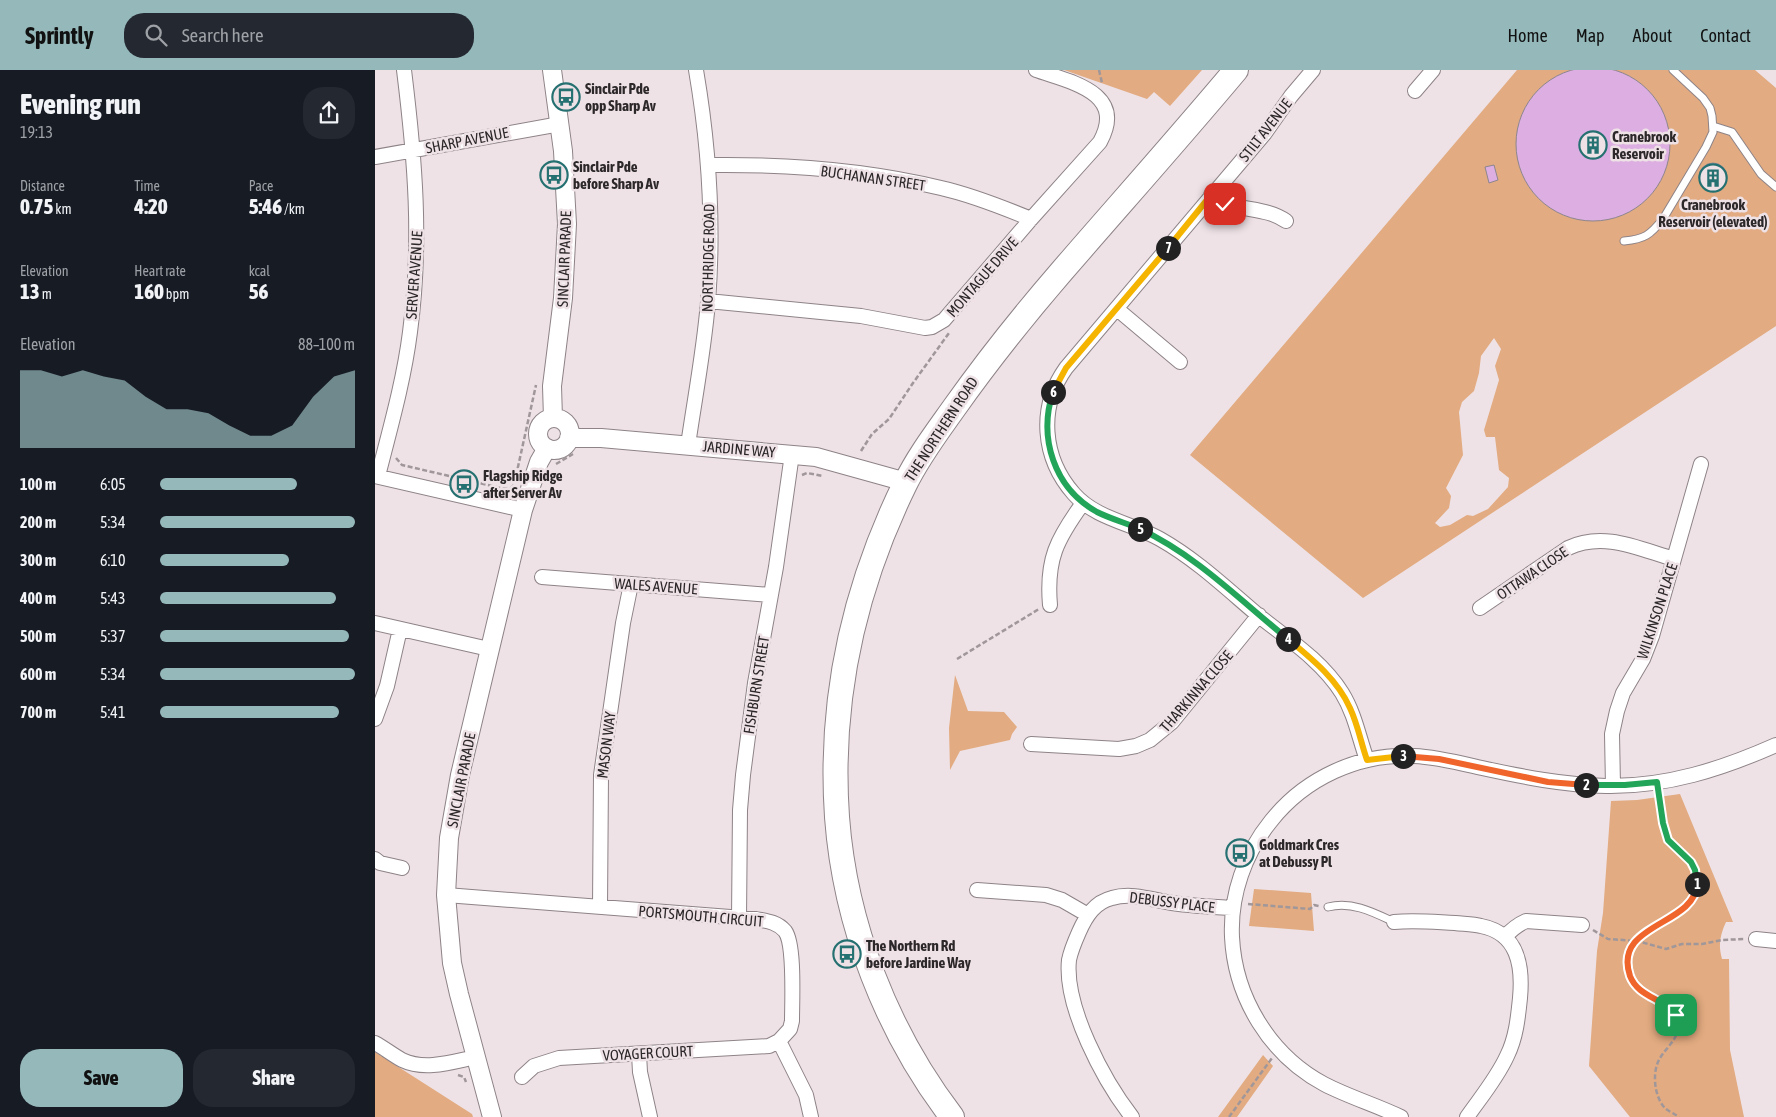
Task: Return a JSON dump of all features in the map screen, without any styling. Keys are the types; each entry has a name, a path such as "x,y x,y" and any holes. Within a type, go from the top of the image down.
{"highway":[{"name":"THE NORTHERN ROAD","path":"952,1117 915,1064 895,1026 872,971 855,919 841,854 837,809 837,737 849,641 861,592 871,562 906,482 944,422 1014,327 1237,70"}],"street":[{"name":"SERVER AVENUE","path":"377,476 406,359 413,307 417,229 414,150 404,70"},
{"name":"SINCLAIR PARADE","path":"552,70 560,124 565,188 566,241 563,298 552,386 553,418"},
{"name":"NORTHRIDGE ROAD","path":"688,445 700,370 708,301 710,242 709,165 697,70"},
{"name":"MONTAGUE DRIVE","path":"708,301 825,311 916,327 932,327 948,316 1105,134 1107,125 1105,107 1102,100 1095,93 1035,70"},
{"name":"STILT AVENUE","path":"1313,70 1291,96 1265,133 1061,376 1053,392 1048,410 1047,435 1051,456 1062,479 1083,503 1105,516 1154,536 1180,551 1317,663 1338,687 1351,710 1367,760"},
{"path":"1415,91 1427,72"},
{"name":"SHARP AVENUE","path":"375,158 560,124"},
{"name":"BUCHANAN STREET","path":"709,165 757,165 871,174 908,180 976,198 1031,219"},
{"path":"1211,195 1225,204 1266,212 1286,222"},
{"path":"1117,309 1180,362"},
{"path":"553,418 558,418 566,424 569,438 565,446 551,449 547,448 540,441 538,431 543,422 553,418"},
{"name":"JARDINE WAY","path":"569,438 593,437 817,456 906,482"},
{"name":"SINCLAIR PARADE","path":"492,1117 459,994 449,938 446,895 449,838 455,801 489,649 523,510 539,462 547,448"},
{"name":"FISHBURN STREET","path":"739,918 740,810 743,774 755,683 771,595 792,454"},
{"name":"WILKINSON PLACE","path":"1613,786 1612,734 1617,711 1623,693 1639,667 1647,649 1701,464"},
{"path":"377,476 523,510"},
{"path":"1050,605 1049,577 1054,553 1066,526 1083,503"},
{"name":"OTTAWA CLOSE","path":"1480,608 1568,548 1584,542 1597,540 1612,541 1674,559"},
{"name":"WALES AVENUE","path":"542,577 771,595"},
{"name":"MASON WAY","path":"600,907 601,774 624,617 631,584"},
{"name":"THARKINNA CLOSE","path":"1031,744 1119,749 1136,746 1150,740 1172,722 1259,616"},
{"path":"375,623 489,649"},
{"path":"375,719 387,686 400,629"},
{"path":"1401,1117 1321,1082 1302,1070 1279,1049 1255,1017 1239,980 1232,940 1233,908 1241,876 1249,855 1262,833 1278,812 1298,794 1321,778 1367,760 1420,756 1548,782 1613,786 1657,782 1709,771 1776,745"},
{"path":"375,860 402,868"},
{"path":"977,890 1046,895 1062,900 1088,915"},
{"name":"PORTSMOUTH CIRCUIT","path":"446,895 739,918 774,923 781,927 789,938 792,1020 790,1029 779,1042"},
{"name":"DEBUSSY PLACE","path":"1132,1117 1095,1059 1084,1033 1071,991 1069,976 1070,954 1088,915 1101,902 1122,896 1233,908"},
{"path":"1394,922 1420,920 1476,925 1505,937 1516,952 1521,973 1517,1027 1506,1058 1467,1117"},
{"path":"1505,937 1512,929 1526,921 1582,925"},
{"path":"1756,939 1776,940"},
{"path":"779,1042 807,1095 811,1117"},
{"name":"VOYAGER COURT","path":"522,1077 534,1066 559,1058 769,1046 779,1042"},
{"path":"375,1043 403,1060 413,1063 435,1065 476,1057"},
{"path":"639,1054 641,1080 650,1117"}],"lane":[{"path":"1624,241 1641,239 1659,224 1711,139 1713,116 1703,98 1673,70"},
{"path":"1713,126 1732,132 1761,174 1776,187"},
{"path":"1328,907 1366,908 1394,922"}],"path":[{"path":"1099,70 1102,84"},
{"path":"861,451 872,434 889,419 953,328"},
{"path":"508,489 515,480 537,383"},
{"path":"392,456 396,457 402,465 508,489"},
{"path":"801,477 807,473 829,477"},
{"path":"957,659 1036,610 1050,605"},
{"path":"1657,782 1663,823 1668,840 1691,862 1695,870 1697,887 1688,905 1641,935 1633,944 1628,964 1633,983 1648,997 1671,1009 1678,1020 1677,1034 1658,1062 1655,1075 1657,1091 1665,1108 1679,1117"},
{"path":"1248,904 1310,908 1314,905 1328,907"},
{"path":"1582,925 1608,939 1637,941 1665,949 1682,944 1756,939"},
{"path":"1229,1117 1279,1049"},
{"path":"454,1075 464,1077 467,1084"}],"shaded area":[{"path":"1064,70 1202,70 1170,106 1154,92 1147,99"},
{"path":"1517,70 1755,70 1776,88 1776,326 1363,598 1190,455","holes":["1494,338 1501,349 1495,366 1499,380 1484,430 1486,437 1495,437 1499,470 1509,478 1508,487 1488,509 1473,516 1467,515 1450,525 1440,527 1435,523 1449,508 1451,496 1446,488 1463,455 1459,412 1462,402 1474,391 1481,356"]},
{"path":"955,675 968,711 1004,712 1017,727 1010,740 960,751 950,770 949,728"},
{"path":"1680,794 1733,922 1726,922 1721,936 1720,949 1722,959 1729,959 1730,1050 1744,1117 1630,1117 1589,1066 1597,951 1603,913 1611,801 1637,800"},
{"path":"1254,889 1311,893 1314,931 1249,926"},
{"path":"375,1052 472,1114 473,1117 375,1117"},
{"path":"1263,1055 1273,1066 1237,1117 1218,1117"}],"building":[{"name":"Cranebrook Reservoir","path":"1593,67 1622,73 1636,80 1647,90 1657,101 1664,115 1670,144 1664,173 1657,187 1647,198 1636,208 1622,215 1593,221 1564,215 1550,208 1539,198 1529,187 1522,173 1516,144 1522,115 1529,101 1539,90 1550,80 1564,73"},
{"name":"Cranebrook Reservoir (elevated)","path":"1713,163 1723,167 1727,177 1723,187 1713,191 1703,187 1699,177 1703,167"},
{"path":"1494,165 1498,180 1489,183 1485,167"}],"place":[{"name":"Sinclair Pde opp Sharp Av","path":"566,97"},
{"name":"Cranebrook Reservoir","path":"1593,145"},
{"name":"Sinclair Pde before Sharp Av","path":"554,175"},
{"name":"Cranebrook Reservoir (elevated)","path":"1713,178"},
{"name":"Flagship Ridge after Server Av","path":"464,484"},
{"name":"Goldmark Cres at Debussy Pl","path":"1240,853"},
{"name":"The Northern Rd before Jardine Way","path":"847,954"}],"route":[{"path":"1225,204 1211,195 1066,368 1056,384 1048,410 1047,435 1051,456 1058,472 1075,496 1083,503 1105,516 1154,536 1188,556 1317,663 1331,678 1347,701 1367,760 1404,756 1430,758 1535,779 1571,784 1613,786 1657,782 1663,823 1668,840 1691,862 1697,878 1697,887 1688,905 1641,935 1633,944 1628,964 1633,983 1640,991 1671,1009 1676,1015"}]}
